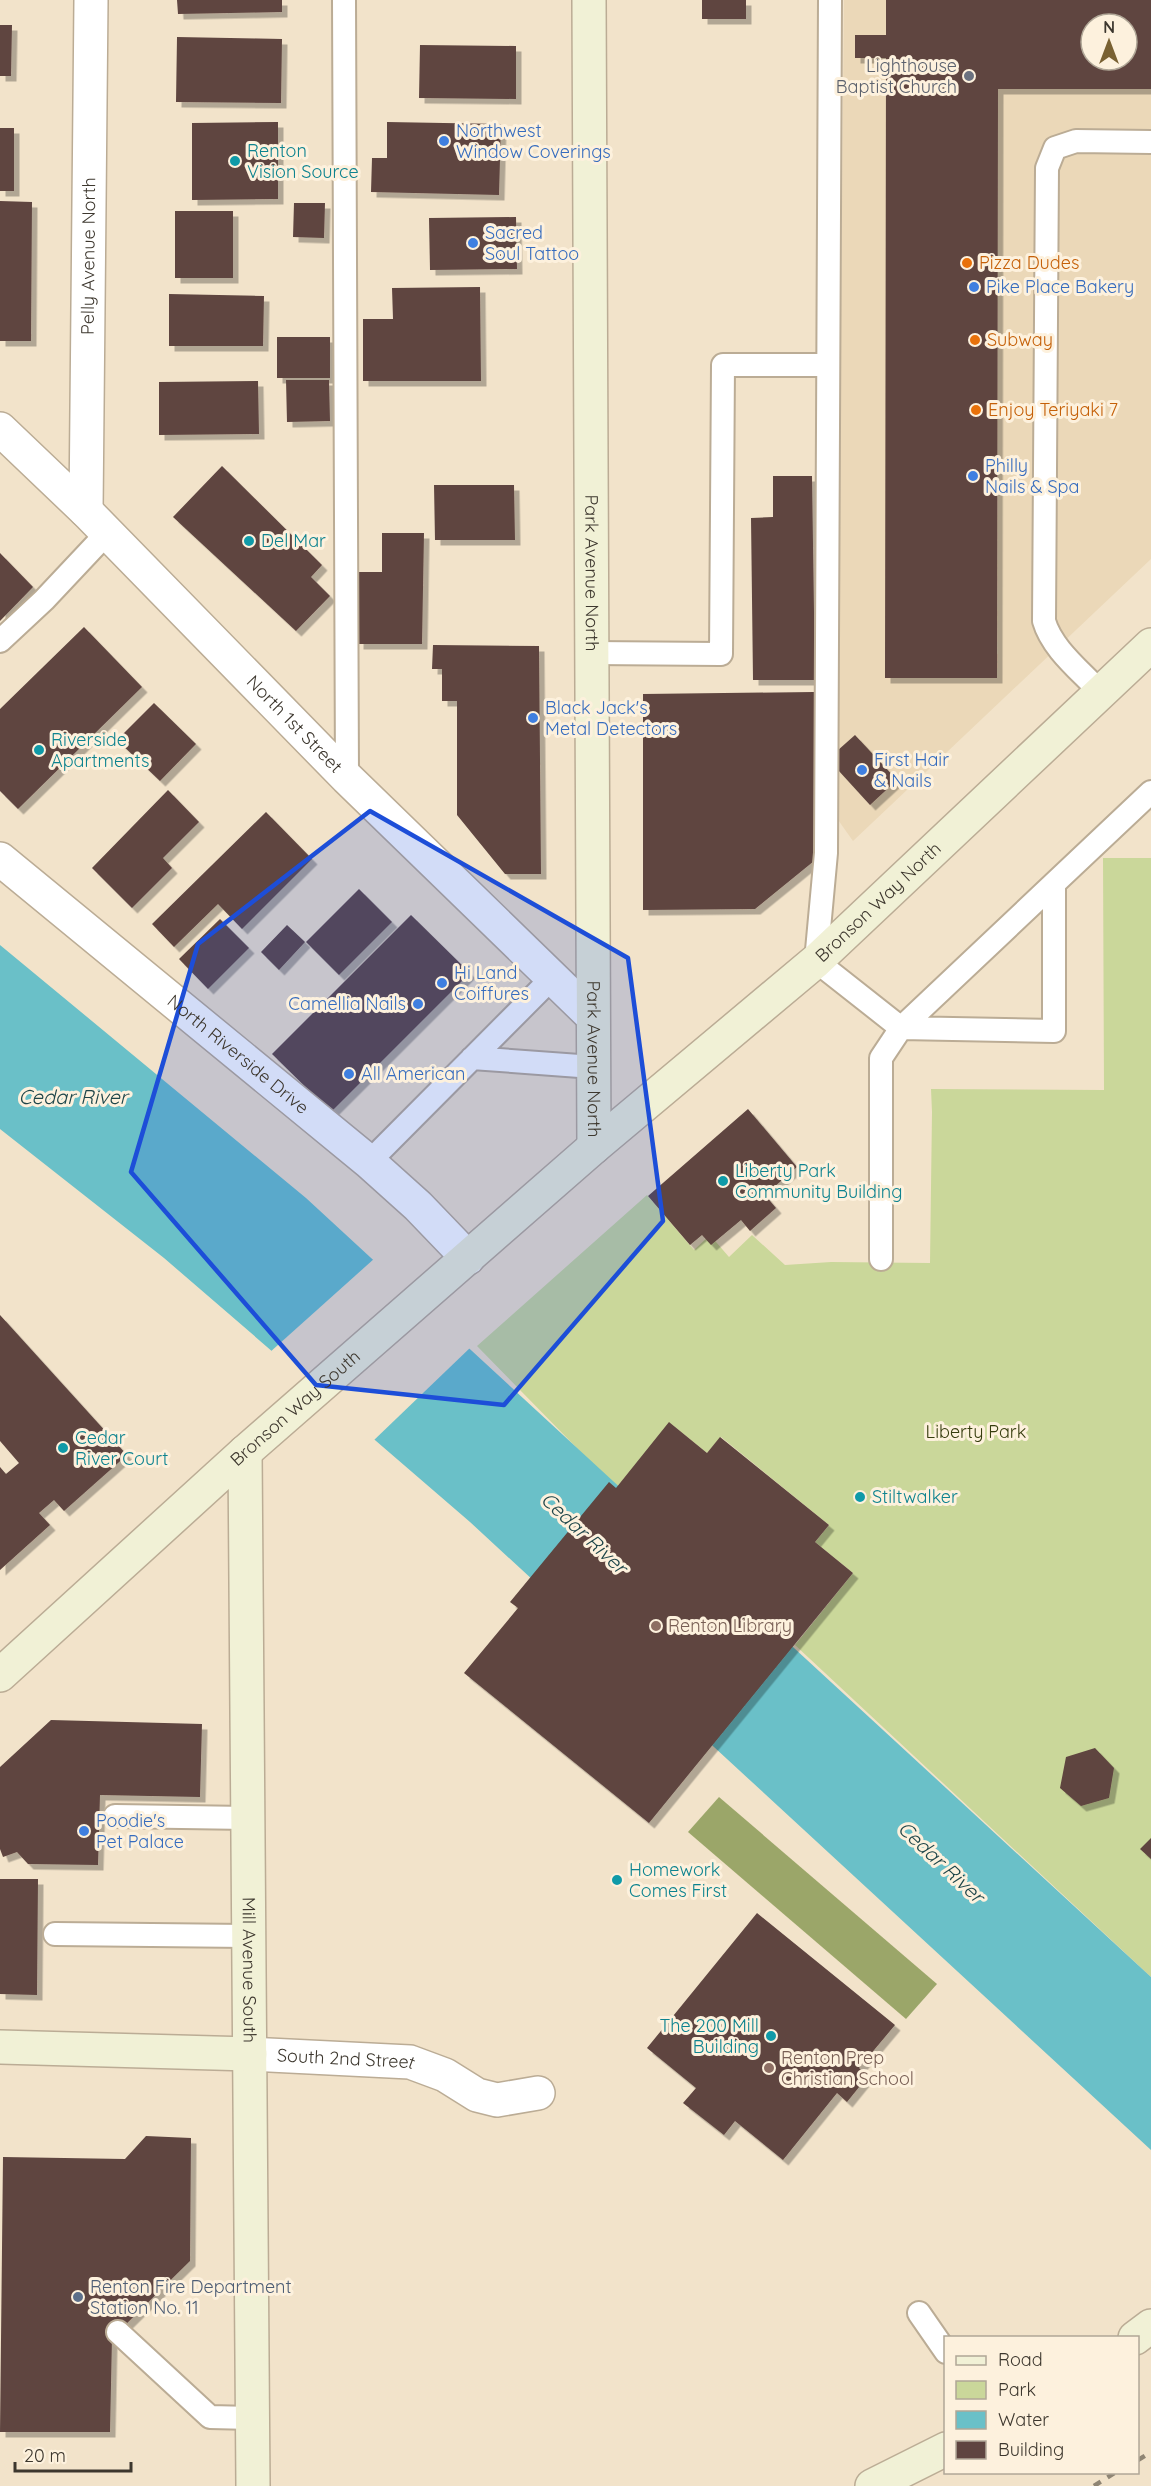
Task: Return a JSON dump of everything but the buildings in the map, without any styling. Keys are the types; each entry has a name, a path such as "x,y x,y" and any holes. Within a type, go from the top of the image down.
{"main road":[{"name":"Park Avenue North","path":"589,0 594,1147"},
{"name":"Bronson Way North","path":"594,1147 816,961 1151,645"},
{"name":"Bronson Way South","path":"0,1675 249,1449 594,1147"},
{"name":"Mill Avenue South","path":"249,1449 248,1936 253,2486"},
{"name":"South 2nd Street","path":"0,2047 250,2054"},
{"path":"1136,2336 1151,2326"},
{"path":"872,2486 944,2450"}],"street":[{"name":"Pelly Avenue North","path":"91,0 96,522"},
{"name":"North 1st Street","path":"0,429 96,522 347,778 592,1016"},
{"name":"North Riverside Drive","path":"0,859 369,1162 418,1206 468,1258"},
{"name":"South 2nd Street","path":"250,2054 410,2062 427,2066 477,2095 497,2100 538,2093"}],"lane":[{"path":"344,0 347,778"},
{"path":"830,0 826,853 816,961 901,1028 1054,1031 1054,884"},
{"path":"1100,692 1061,651 1047,633 1044,621 1047,168 1055,148 1076,141 1151,142"},
{"path":"591,653 721,654 723,365 827,366"},
{"path":"0,641 44,600 96,522"},
{"path":"882,1259 881,1058 901,1028 1151,792"},
{"path":"369,1162 552,978"},
{"path":"472,1058 592,1067"},
{"path":"115,1816 248,1818"},
{"path":"55,1934 248,1936"},
{"path":"919,2313 944,2350"},
{"path":"118,2332 210,2417 252,2418"}],"highlighted area":[{"path":"370,811 628,958 663,1221 504,1405 316,1385 131,1172 198,944"}],"shaded area":[{"path":"844,0 1151,0 1151,559 853,841 836,817"}],"green space":[{"name":"Liberty Park","path":"1103,858 1151,858 1151,1977 795,1645 853,1573 815,1542 829,1525 721,1437 707,1453 670,1423 616,1488 477,1346 647,1195 694,1250 710,1235 729,1257 752,1235 785,1265 831,1262 930,1263 931,1089 1104,1090"},
{"path":"719,1797 937,1984 906,2019 688,1832"}],"water":[{"name":"Cedar River","path":"0,945 306,1198 1151,1977 1151,2150 470,1522 164,1258 0,1129"}],"pier":[{"path":"375,1258 472,1346 372,1442 269,1353"}],"railway":[{"path":"1139,2459 1151,2452"},
{"path":"1094,2486 1113,2474"}],"place":[{"name":"Lighthouse Baptist Church","path":"969,76"},
{"name":"Northwest Window Coverings","path":"444,141"},
{"name":"Renton Vision Source","path":"235,161"},
{"name":"Sacred Soul Tattoo","path":"473,243"},
{"name":"Pizza Dudes","path":"967,263"},
{"name":"Pike Place Bakery","path":"974,287"},
{"name":"Subway","path":"975,340"},
{"name":"Enjoy Teriyaki 7","path":"976,410"},
{"name":"Philly Nails & Spa","path":"973,476"},
{"name":"Del Mar","path":"249,541"},
{"name":"Black Jack's Metal Detectors","path":"533,718"},
{"name":"Riverside Apartments","path":"39,750"},
{"name":"First Hair & Nails","path":"862,770"},
{"name":"Hi Land Coiffures","path":"442,983"},
{"name":"Camellia Nails","path":"418,1004"},
{"name":"All American","path":"349,1074"},
{"name":"Liberty Park Community Building","path":"723,1181"},
{"name":"Cedar River Court","path":"63,1448"},
{"name":"Stiltwalker","path":"860,1497"},
{"name":"Renton Library","path":"656,1626"},
{"name":"Poodie's Pet Palace","path":"84,1831"},
{"name":"Homework Comes First","path":"617,1880"},
{"name":"The 200 Mill Building","path":"771,2036"},
{"name":"Renton Prep Christian School","path":"769,2068"},
{"name":"Renton Fire Department Station No. 11","path":"78,2297"}]}
